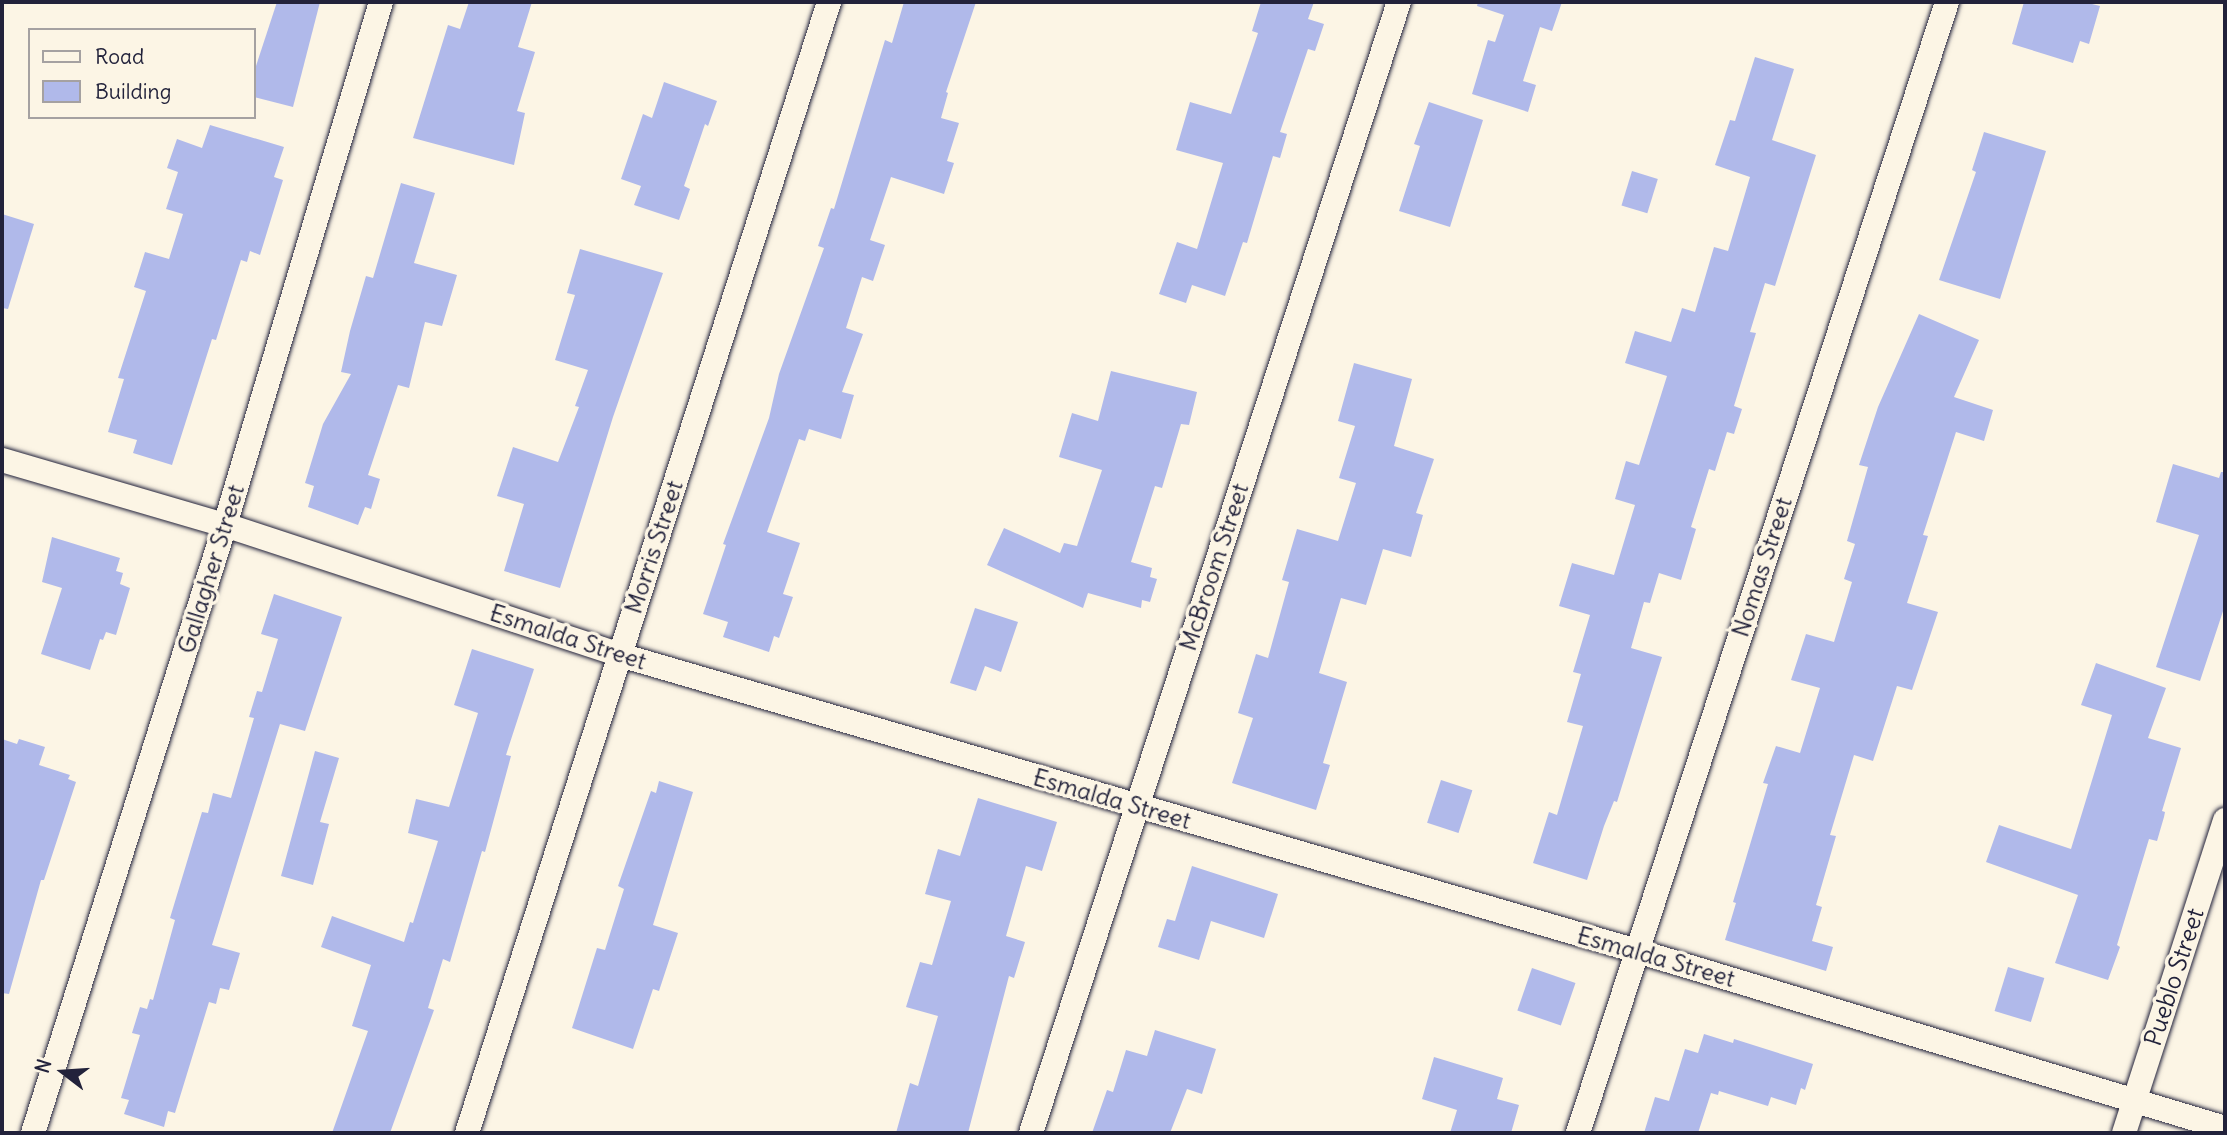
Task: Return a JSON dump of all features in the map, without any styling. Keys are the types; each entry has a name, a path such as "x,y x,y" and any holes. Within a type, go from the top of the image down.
{"street":[{"name":"Gallagher Street","path":"33,1133 225,525 381,2"},
{"name":"Morris Street","path":"467,1133 829,2"},
{"name":"McBroom Street","path":"1031,1133 1399,2"},
{"name":"Nomas Street","path":"1578,1133 1947,2"},
{"name":"Esmalda Street","path":"2,460 225,525 620,655 1637,951 2225,1128"},
{"name":"Pueblo Street","path":"2124,1133 2225,820"}],"building":[{"path":"277,2 320,2 293,107 256,98 256,66"},
{"path":"469,2 532,2 518,47 535,52 517,111 525,113 514,165 413,138 448,25 460,29"},
{"path":"904,2 976,2 946,92 948,93 941,118 959,123 947,161 954,163 944,194 891,177 870,240 885,245 873,281 862,277 846,328 863,334 842,392 854,395 841,439 809,429 805,441 799,439 767,532 800,543 783,594 793,597 779,638 774,636 769,652 723,637 728,622 703,614 726,545 723,544 769,418 779,374 824,248 818,246 831,208 834,209 885,40 892,43"},
{"path":"1261,2 1314,2 1308,19 1324,24 1315,51 1308,49 1280,132 1287,134 1280,158 1273,156 1247,243 1243,242 1225,296 1192,285 1186,303 1159,294 1177,242 1197,249 1223,163 1176,150 1190,102 1231,114 1258,33 1252,31"},
{"path":"1478,2 1562,2 1552,31 1540,27 1523,81 1536,85 1528,112 1472,94 1488,40 1495,42 1504,15 1477,6"},
{"path":"2024,2 2084,2 2100,6 2089,44 2080,41 2073,63 2012,44"},
{"path":"1755,57 1794,69 1772,140 1816,155 1775,286 1765,283 1750,332 1756,333 1734,406 1742,409 1734,434 1727,432 1715,471 1709,469 1691,527 1696,529 1681,580 1659,573 1650,603 1644,602 1631,648 1662,657 1617,802 1614,801 1604,826 1587,880 1533,863 1549,812 1557,815 1583,726 1567,722 1581,674 1573,672 1590,615 1559,606 1572,563 1614,575 1635,505 1615,499 1626,461 1639,465 1667,376 1625,363 1635,331 1671,342 1682,308 1695,312 1714,247 1728,251 1750,177 1715,165 1730,120 1735,121"},
{"path":"664,82 717,101 708,126 705,124 684,186 690,189 679,220 634,205 641,186 621,179 643,114 652,118"},
{"path":"1429,102 1483,120 1450,227 1399,211 1420,146 1414,144"},
{"path":"210,125 284,147 274,177 283,180 260,255 250,251 247,262 241,260 216,340 212,339 172,465 133,453 137,440 108,432 124,379 118,378 146,291 134,287 145,252 169,259 183,214 166,209 178,172 167,168 177,139 202,148"},
{"path":"1984,132 2046,151 2000,299 1939,280 1976,172 1972,170"},
{"path":"1632,171 1658,179 1647,213 1621,205"},
{"path":"401,183 435,193 414,263 457,275 442,326 425,322 409,388 398,385 368,475 380,479 371,509 365,507 358,525 308,507 314,486 305,483 323,424 351,374 341,372 350,331 366,276 373,278"},
{"path":"2,214 34,224 8,309 2,308"},
{"path":"580,249 663,273 613,417 560,588 504,571 524,504 497,496 513,447 558,462 579,407 575,406 588,370 555,360 575,295 567,293"},
{"path":"1919,314 1979,340 1954,397 1993,410 1984,441 1956,432 1923,535 1928,536 1907,603 1938,612 1912,690 1897,686 1873,761 1854,755 1830,835 1836,836 1816,905 1822,907 1812,941 1833,947 1826,971 1725,940 1736,903 1733,902 1768,784 1763,783 1776,746 1800,753 1820,688 1791,680 1806,634 1834,642 1852,582 1844,579 1855,544 1847,541 1868,467 1859,465 1878,407"},
{"path":"1354,363 1412,379 1394,446 1434,459 1416,513 1423,515 1411,557 1383,549 1366,605 1341,598 1319,673 1347,682 1323,763 1330,765 1316,810 1232,783 1253,718 1238,713 1256,654 1268,658 1289,582 1282,580 1297,529 1338,541 1356,483 1339,478 1355,426 1338,421"},
{"path":"1111,371 1197,392 1189,425 1181,424 1162,488 1155,486 1131,562 1152,568 1150,577 1157,579 1150,602 1142,600 1141,608 1088,593 1083,608 987,565 1004,528 1060,553 1064,543 1077,546 1102,470 1059,457 1072,413 1098,421"},
{"path":"2173,464 2219,478 2221,472 2225,472 2225,605 2200,681 2156,667 2199,535 2156,522"},
{"path":"52,537 120,558 116,571 123,573 120,584 130,588 116,635 106,632 103,640 100,639 90,670 41,654 62,588 42,582"},
{"path":"274,594 342,617 305,731 280,724 212,945 240,953 229,990 220,988 216,1004 209,1002 175,1113 168,1111 164,1127 124,1114 129,1100 121,1098 140,1035 132,1033 140,1007 147,1009 150,999 153,1000 175,920 170,918 202,812 208,813 213,793 231,798 254,718 249,717 257,691 262,692 278,639 261,634"},
{"path":"975,608 1018,622 1001,672 985,666 976,691 950,683"},
{"path":"472,649 534,669 506,755 511,756 485,852 482,851 450,962 443,959 428,1008 434,1010 390,1133 332,1133 368,1031 352,1026 371,965 321,947 332,916 404,942 410,922 413,923 438,841 408,833 416,799 449,807 478,713 454,705"},
{"path":"2096,663 2166,688 2148,738 2181,748 2162,811 2165,812 2157,841 2149,839 2117,945 2120,947 2108,980 2055,963 2078,895 1986,862 1999,825 2071,849 2112,715 2081,705"},
{"path":"2,739 17,744 19,739 45,747 39,765 70,775 68,779 76,782 44,880 41,880 9,994 2,993"},
{"path":"315,751 339,758 320,822 329,824 313,885 281,876"},
{"path":"1441,780 1472,790 1458,833 1427,823"},
{"path":"659,781 693,792 653,925 678,933 659,991 653,989 633,1049 572,1028 597,948 605,950 624,889 618,886 651,791 656,793"},
{"path":"978,798 1057,822 1042,871 1026,866 1006,936 1025,942 1014,978 1009,976 968,1133 896,1133 910,1083 918,1086 938,1016 906,1007 920,962 932,965 951,901 925,894 938,849 960,856"},
{"path":"1192,866 1278,894 1264,938 1211,921 1199,960 1158,947 1167,919 1175,921"},
{"path":"2008,967 2044,978 2031,1022 1995,1011"},
{"path":"1532,968 1575,983 1561,1026 1517,1011"},
{"path":"1155,1030 1216,1049 1202,1094 1187,1089 1170,1133 1092,1133 1107,1090 1113,1092 1126,1050 1147,1056"},
{"path":"1704,1034 1733,1043 1734,1039 1813,1064 1805,1090 1801,1088 1796,1105 1771,1097 1768,1106 1719,1091 1718,1095 1711,1093 1698,1133 1644,1133 1655,1097 1669,1101 1685,1049 1698,1053"},
{"path":"1434,1057 1503,1078 1497,1099 1519,1105 1511,1133 1450,1133 1457,1110 1422,1099"}]}
